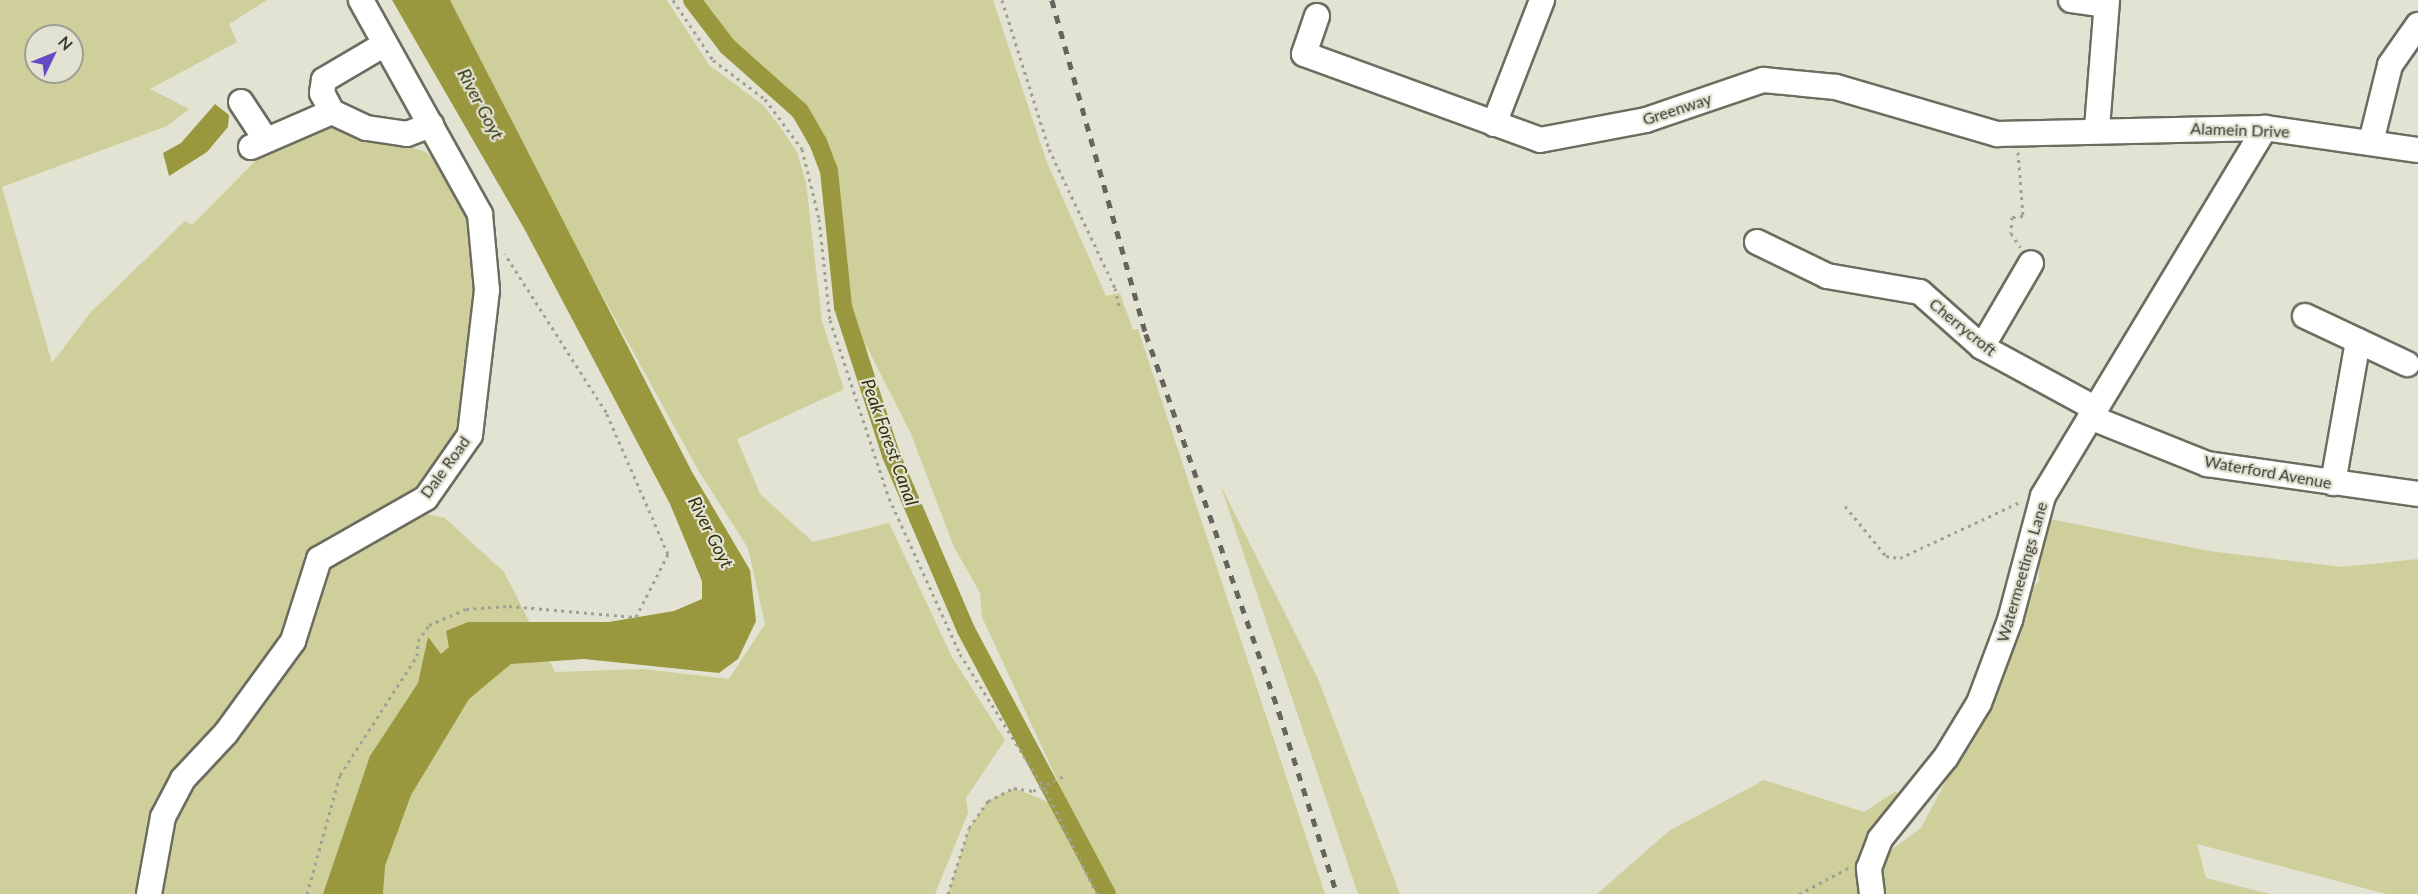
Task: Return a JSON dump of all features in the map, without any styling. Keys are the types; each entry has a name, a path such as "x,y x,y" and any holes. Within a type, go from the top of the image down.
{"street":[{"name":"Dale Road","path":"149,894 163,817 183,779 226,733 293,641 319,559 426,498 470,435 487,251 480,214 361,0"},
{"path":"1494,124 1542,0"},
{"path":"2071,0 2107,3 2097,128"},
{"name":"Greenway","path":"1317,16 1304,54 1540,140 1646,120 1763,80 1836,87 1935,120 1997,134 2097,128"},
{"path":"2371,142 2390,65 2418,25"},
{"path":"385,44 324,80 322,93 332,112 367,128 407,134 431,126"},
{"path":"241,102 259,143 332,112"},
{"name":"Alamein Drive","path":"2097,128 2265,128 2418,150"},
{"name":"Watermeetings Lane","path":"1872,894 1869,868 1880,839 1946,758 1979,703 2010,620 2042,499 2265,128"},
{"name":"Cherrycroft","path":"1757,242 1827,276 1920,292 1982,347 2093,413"},
{"path":"1982,347 2031,262"},
{"path":"2305,316 2407,364"},
{"path":"2333,483 2358,341"},
{"name":"Waterford Avenue","path":"2093,413 2207,464 2418,494"}],"path":[{"path":"673,0 706,52 765,99 802,149 819,219 830,320 889,498 960,654 1046,791 1097,894"},
{"path":"1002,0 1049,149 1115,288 1120,310"},
{"path":"2016,133 2023,216 2012,217 2011,233 2031,262"},
{"path":"307,894 340,775 417,656 418,641 429,625 466,609 509,606 636,617 668,554 606,412 499,244"},
{"path":"1845,506 1886,556 1900,558 2010,505 2042,499"},
{"path":"948,894 969,828 988,801 1014,788 1033,791 1066,775"},
{"path":"1799,894 1825,876 1857,865 1869,868"}],"green space":[{"path":"0,0 267,0 229,24 237,42 150,89 189,109 167,126 2,187 52,363 90,313 185,221 192,225 267,149 330,122 426,152 444,169 470,216 479,251 462,434 418,494 303,556 319,559 407,510 445,518 504,572 555,672 644,669 729,679 765,624 748,548 698,470 584,262 450,0 667,0 709,65 763,105 781,128 797,152 806,183 822,321 844,389 737,439 760,494 813,542 889,523 952,657 1005,740 966,798 968,813 935,894 0,894"},
{"path":"692,0 993,0 1046,160 1106,296 1120,293 1133,330 1138,329 1325,894 948,894 969,828 988,801 1014,788 1060,807 1052,786 1059,784 982,617 980,593 954,547 911,434 867,347 855,349 843,307 829,171 818,142 800,111 727,46"},
{"path":"1220,484 1318,679 1400,894 1358,894"},
{"path":"2050,519 2209,551 2342,567 2418,559 2418,894 2386,894 2197,844 2206,878 2270,894 1881,894 1879,867 1884,855 1921,828 1991,696 2028,594 2039,581 2039,545"},
{"path":"1764,780 1864,812 1896,791 1904,804 1856,859 1861,894 1597,894 1669,831"}],"water":[{"name":"River Goyt","path":"392,0 450,0 692,472 750,570 756,621 738,659 719,673 584,659 511,664 469,699 411,795 385,866 383,894 323,894 370,756 418,683 428,637 441,654 449,647 446,631 468,622 609,622 674,611 702,599 702,581 670,504 525,230"},
{"path":"215,104 229,115 228,127 207,152 169,176 163,153 181,143"}],"waterway":[{"name":"Peak Forest Canal","path":"692,0 727,46 800,111 818,142 829,171 843,307 891,455 966,630 1107,894"}],"railway":[{"path":"1052,0 1146,334 1279,712 1337,894"}]}
